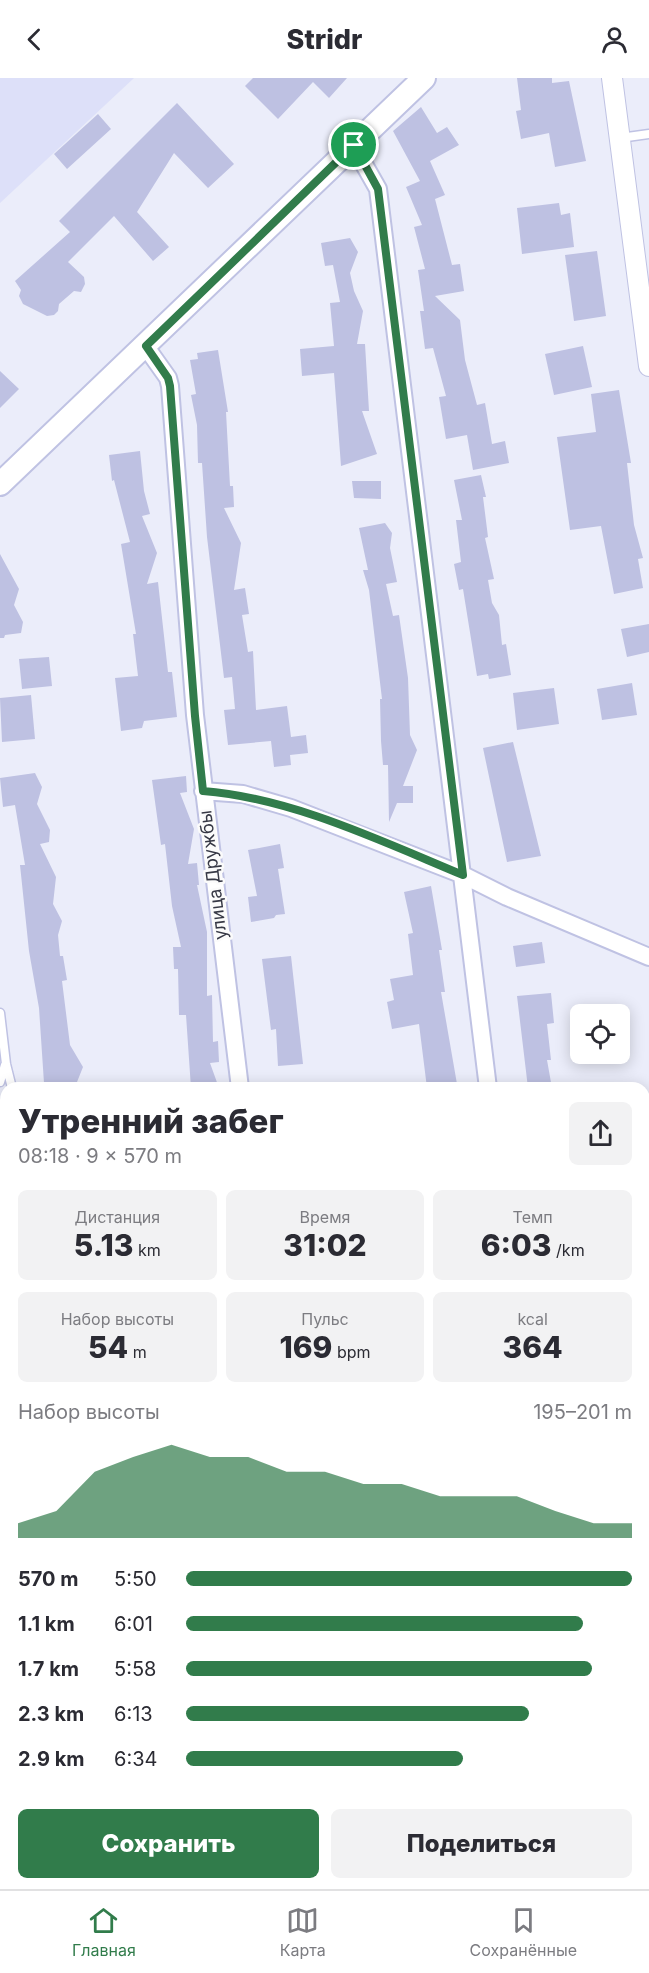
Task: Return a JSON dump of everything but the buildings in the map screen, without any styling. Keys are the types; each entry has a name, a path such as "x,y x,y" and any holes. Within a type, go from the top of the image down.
{"main road":[{"path":"0,484 424,78"}],"street":[{"path":"612,78 648,356"},
{"path":"354,145 378,189 487,1082"},
{"name":"улица Дружбы","path":"146,346 168,378 170,386 195,716 239,1082"},
{"path":"203,791 243,794 291,807 463,875 507,897 649,957"}],"lane":[{"path":"619,138 649,134"},
{"path":"0,1013 10,1082"},
{"path":"0,1082 6,1064"}],"shaded area":[{"path":"0,78 134,78 0,203"}],"route":[{"path":"354,145 378,189 463,875 291,807 243,794 203,791 195,716 170,386 168,378 146,346 354,145"}]}
